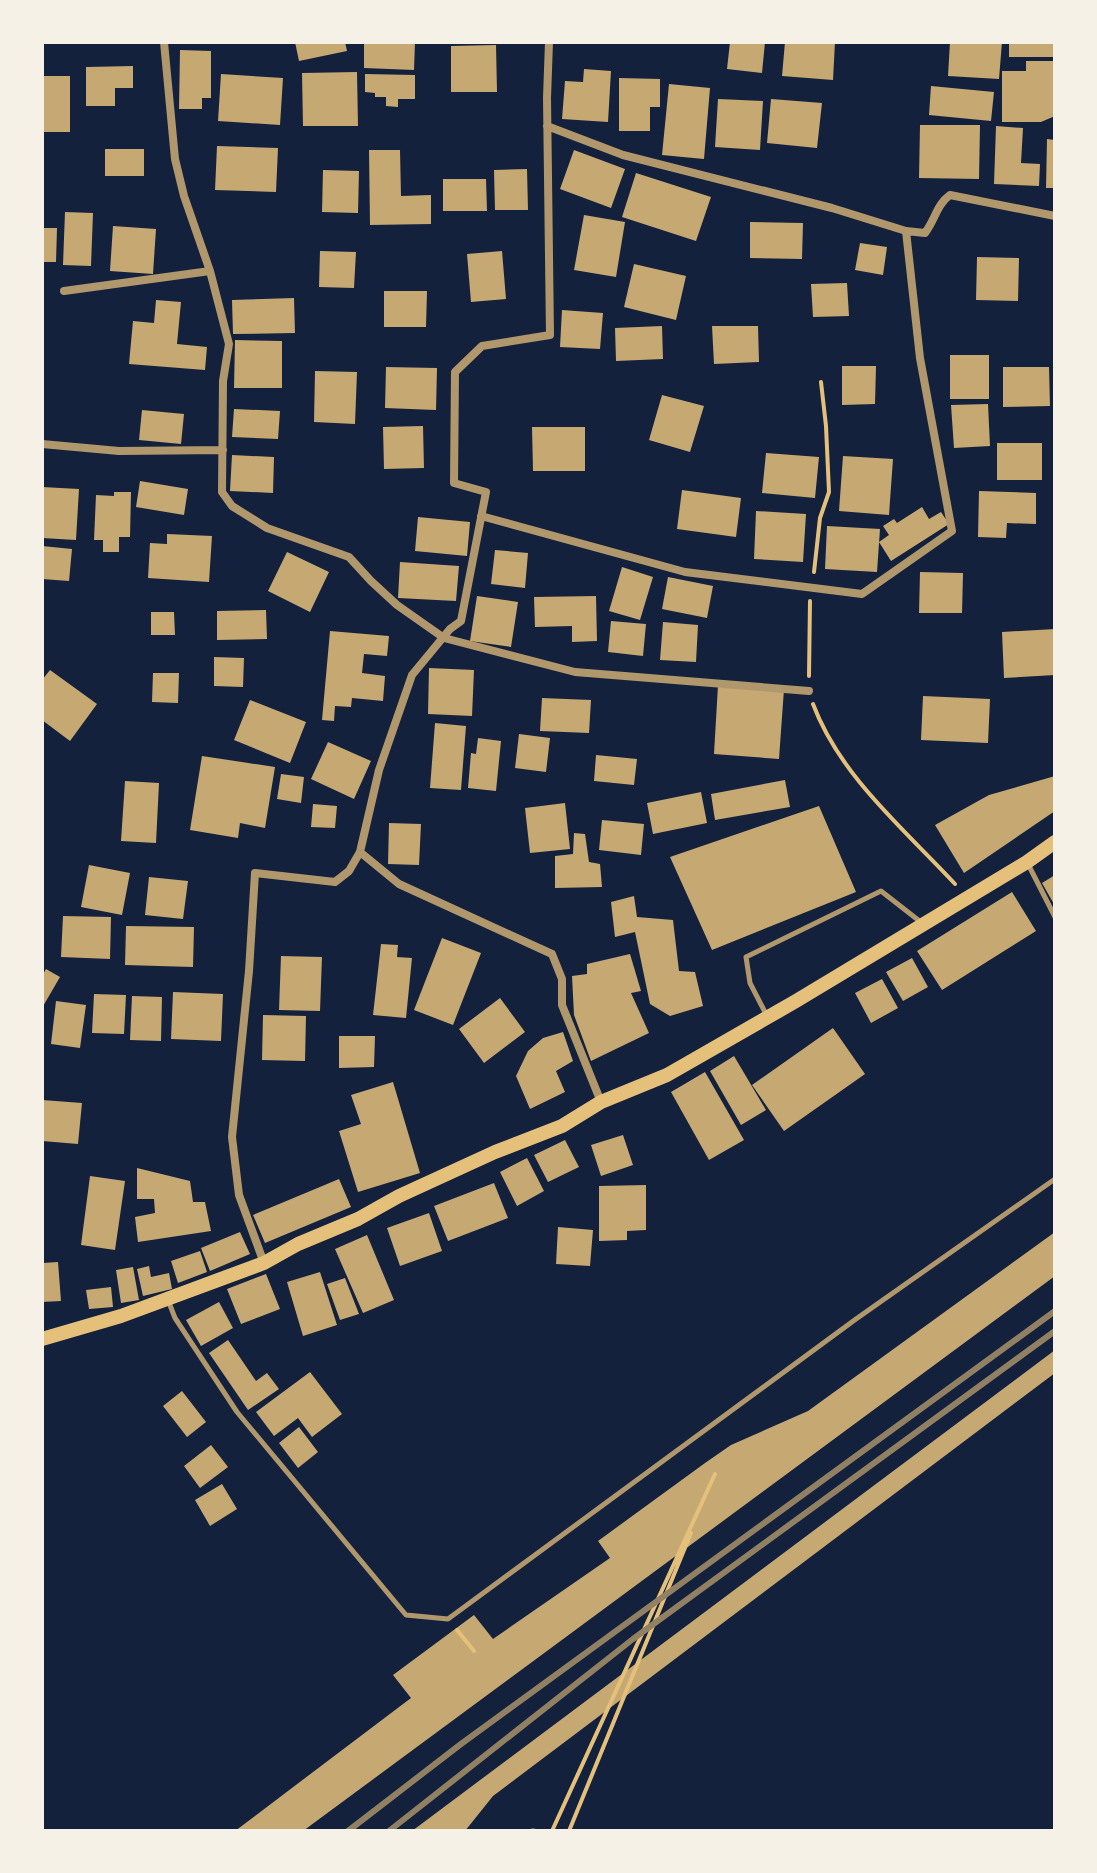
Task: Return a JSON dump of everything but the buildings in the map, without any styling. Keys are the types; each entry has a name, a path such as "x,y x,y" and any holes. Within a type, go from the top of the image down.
{"main road":[{"path":"42,1339 121,1316 264,1263 399,1196 495,1152 562,1126 601,1102 667,1075 924,924 1055,842"}],"street":[{"path":"164,42 175,159 229,344 223,381 222,492 232,506 267,528 349,557 397,605 444,638 575,672 809,691"},
{"path":"264,1263 239,1195 232,1137 249,971 255,873 335,882 349,871 360,852 379,770 412,675 461,621 486,492 454,483 455,372 482,346 550,335 549,42"},
{"path":"547,126 623,155 832,208 906,231 925,233 934,222 941,201 950,195 1055,216"},
{"path":"481,516 685,572 862,594 952,531 920,358 906,231"},
{"path":"64,291 210,271"},
{"path":"42,444 119,451 223,450"},
{"path":"360,852 399,884 552,954 562,979 562,1005 601,1102"}],"lane":[{"path":"1027,862 1055,917"},
{"path":"767,1017 750,983 746,957 881,891 924,924"},
{"path":"167,1299 175,1318 237,1412 406,1615 448,1619 843,1328 1055,1179"}],"path":[{"path":"821,382 829,492 820,518 809,614 809,691 823,731 846,767 968,897"},
{"path":"552,1831 715,1474 569,1831"},
{"path":"448,1619 474,1651"}],"railway":[{"path":"348,1831 461,1744 1055,1311"},
{"path":"389,1831 633,1639 1055,1331"}]}
